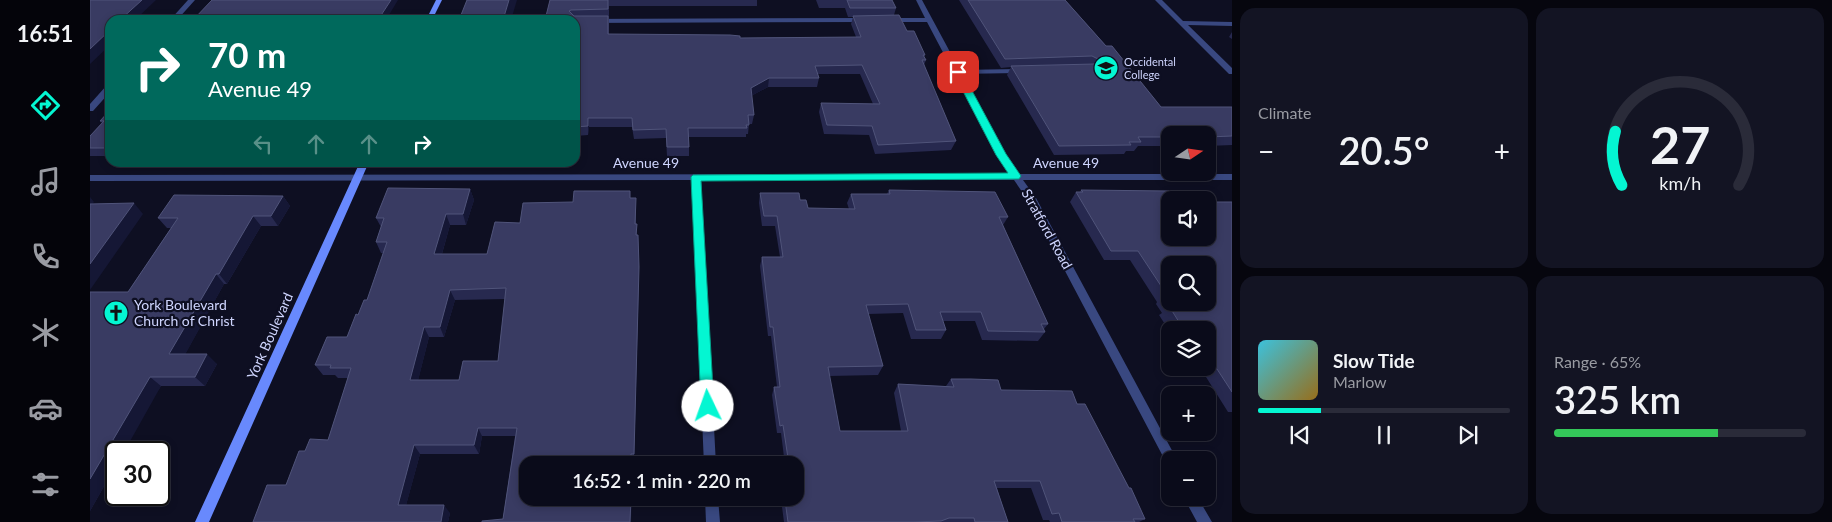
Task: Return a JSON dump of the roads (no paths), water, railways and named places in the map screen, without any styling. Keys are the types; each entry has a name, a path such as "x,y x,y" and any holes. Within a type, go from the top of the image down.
{"main road":[{"path":"432,15 439,0"},
{"name":"York Boulevard","path":"202,522 363,167"}],"street":[{"path":"178,15 192,0"},
{"name":"Stratford Road","path":"919,0 1001,155 1031,198 1166,451"},
{"path":"1158,0 1232,72"},
{"path":"580,21 930,20"},
{"path":"1181,23 1232,24"},
{"path":"958,72 1032,71"},
{"path":"90,108 105,92"},
{"path":"696,177 710,456"},
{"name":"Avenue 49","path":"90,178 1232,177"},
{"path":"712,506 713,522"},
{"path":"1196,506 1205,522"}],"place":[{"name":"Occidental College","path":"1106,68"},
{"name":"York Boulevard Church of Christ","path":"116,313"}]}
